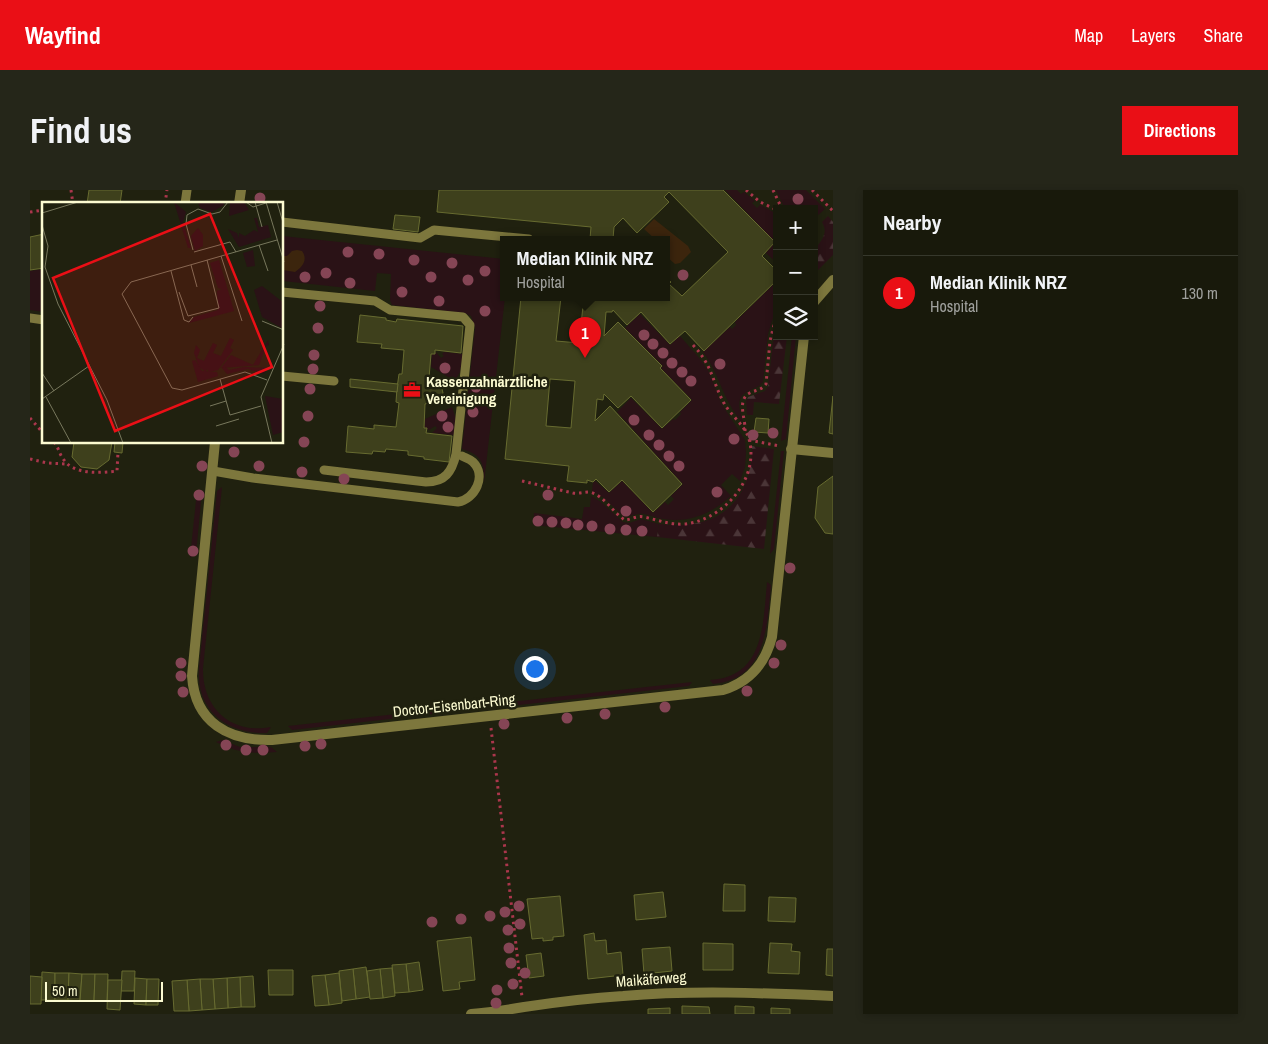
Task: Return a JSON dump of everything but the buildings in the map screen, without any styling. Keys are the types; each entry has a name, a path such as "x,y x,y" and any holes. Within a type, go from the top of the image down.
{"street":[{"path":"818,297 833,280"},
{"name":"Doctor-Eisenbart-Ring","path":"215,444 192,670 198,703 215,724 225,731 240,738 272,740 714,691 732,687 752,674 766,656 773,634 804,340"},
{"path":"791,449 833,452"},
{"name":"Maikäferweg","path":"471,1014 492,1013 524,1007 611,997 680,992 833,996"}],"lane":[{"path":"284,222 420,238 434,230 500,236"},
{"path":"284,292 377,301 390,310 461,317 466,319 470,325 456,454 452,470 447,476 438,481 426,482 324,470"},
{"path":"284,376 334,381"},
{"path":"212,471 253,478 458,502 470,497 476,490 478,483 476,467 473,462 462,456"}],"path":[{"path":"746,190 760,202 773,208"},
{"path":"773,190 780,205"},
{"path":"812,190 833,211"},
{"path":"522,481 572,493 582,494 589,492 602,499 625,520 641,516 667,523 690,523 719,511 740,489 748,467 749,440 745,430 743,402 746,395 761,389 766,384 773,329"},
{"path":"692,345 707,362 723,400 732,415 745,430"},
{"path":"30,418 42,432"},
{"path":"749,440 791,449"},
{"path":"55,444 67,464"},
{"path":"779,455 780,446"},
{"path":"30,459 48,463 67,464 82,471 104,473 117,471 118,452"},
{"path":"490,716 524,1007"}],"green space":[{"path":"725,190 737,190 741,194 744,192 755,201 752,203 757,208 760,205 773,212 773,240"},
{"path":"776,190 806,190 825,209 818,215 818,205 783,205"},
{"path":"828,216 833,222 833,255 818,270 818,246 825,230 822,222"},
{"path":"284,236 500,259 500,301 505,301 484,483 484,471 481,461 474,454 462,449 475,328 471,316 465,313 392,305 390,300 391,274 377,273 375,291 284,281"},
{"path":"773,244 773,259 766,253"},
{"path":"42,269 42,312 30,310 30,271"},
{"path":"773,285 773,318 768,334 763,382 740,399 739,407 743,423 730,406 714,370 703,352 730,327 732,329 736,325 735,322"},
{"path":"640,314 670,345 680,336 701,360 709,372 721,403 745,440 745,467 740,481 732,474 721,485 731,496 716,508 700,516 682,520 660,519 646,514 624,517 604,498 592,491 595,481 609,493 622,481 653,513 665,502 668,505 674,499 671,496 683,484 617,412 631,398 662,429 673,419 675,420 692,400 661,368 663,366 625,328"},
{"path":"773,340 787,340 779,404 754,402 753,415 747,415 746,401 748,397 765,391 768,386"},
{"path":"792,340 796,340 786,439 781,441"},
{"path":"436,352 441,358 444,356 442,354 444,352 463,354 460,372 455,381 431,367 432,354"},
{"path":"452,407 456,419 455,435 432,433 437,428 435,426 429,430 424,428 425,419"},
{"path":"752,446 774,449 764,549 657,537 659,524 680,525 698,523 714,518 727,509 737,498 745,484 750,466"},
{"path":"781,451 784,451 774,549 770,554"},
{"path":"222,487 203,668 204,682 207,695 221,715 243,727 271,727 267,733 239,729 217,717 208,707 199,683 217,491"},
{"path":"197,491 202,491 196,554 190,558"},
{"path":"591,496 601,502 623,522 629,523 641,519 659,524 657,537 533,525 534,513 582,519 584,507 590,507"},
{"path":"767,582 771,585 768,617 761,648 754,661 744,672 731,680 713,684 710,680 728,677 742,669 758,645 762,630"},
{"path":"692,682 689,686 493,708 492,704"},
{"path":"487,704 488,708 292,730 288,726"},
{"path":"222,740 240,747 271,747 277,752 253,753 238,751 216,742"}],"shaded area":[{"path":"654,219 688,246 691,252 680,263 675,264 670,260 670,236 652,236 644,229"},
{"path":"292,251 302,251 305,257 300,268 295,272 284,270 284,256 287,256"}],"place":[{"name":"Median Klinik NRZ","path":"585,358"},
{"name":"Kassenzahnärztliche Vereinigung","path":"412,390"}]}
